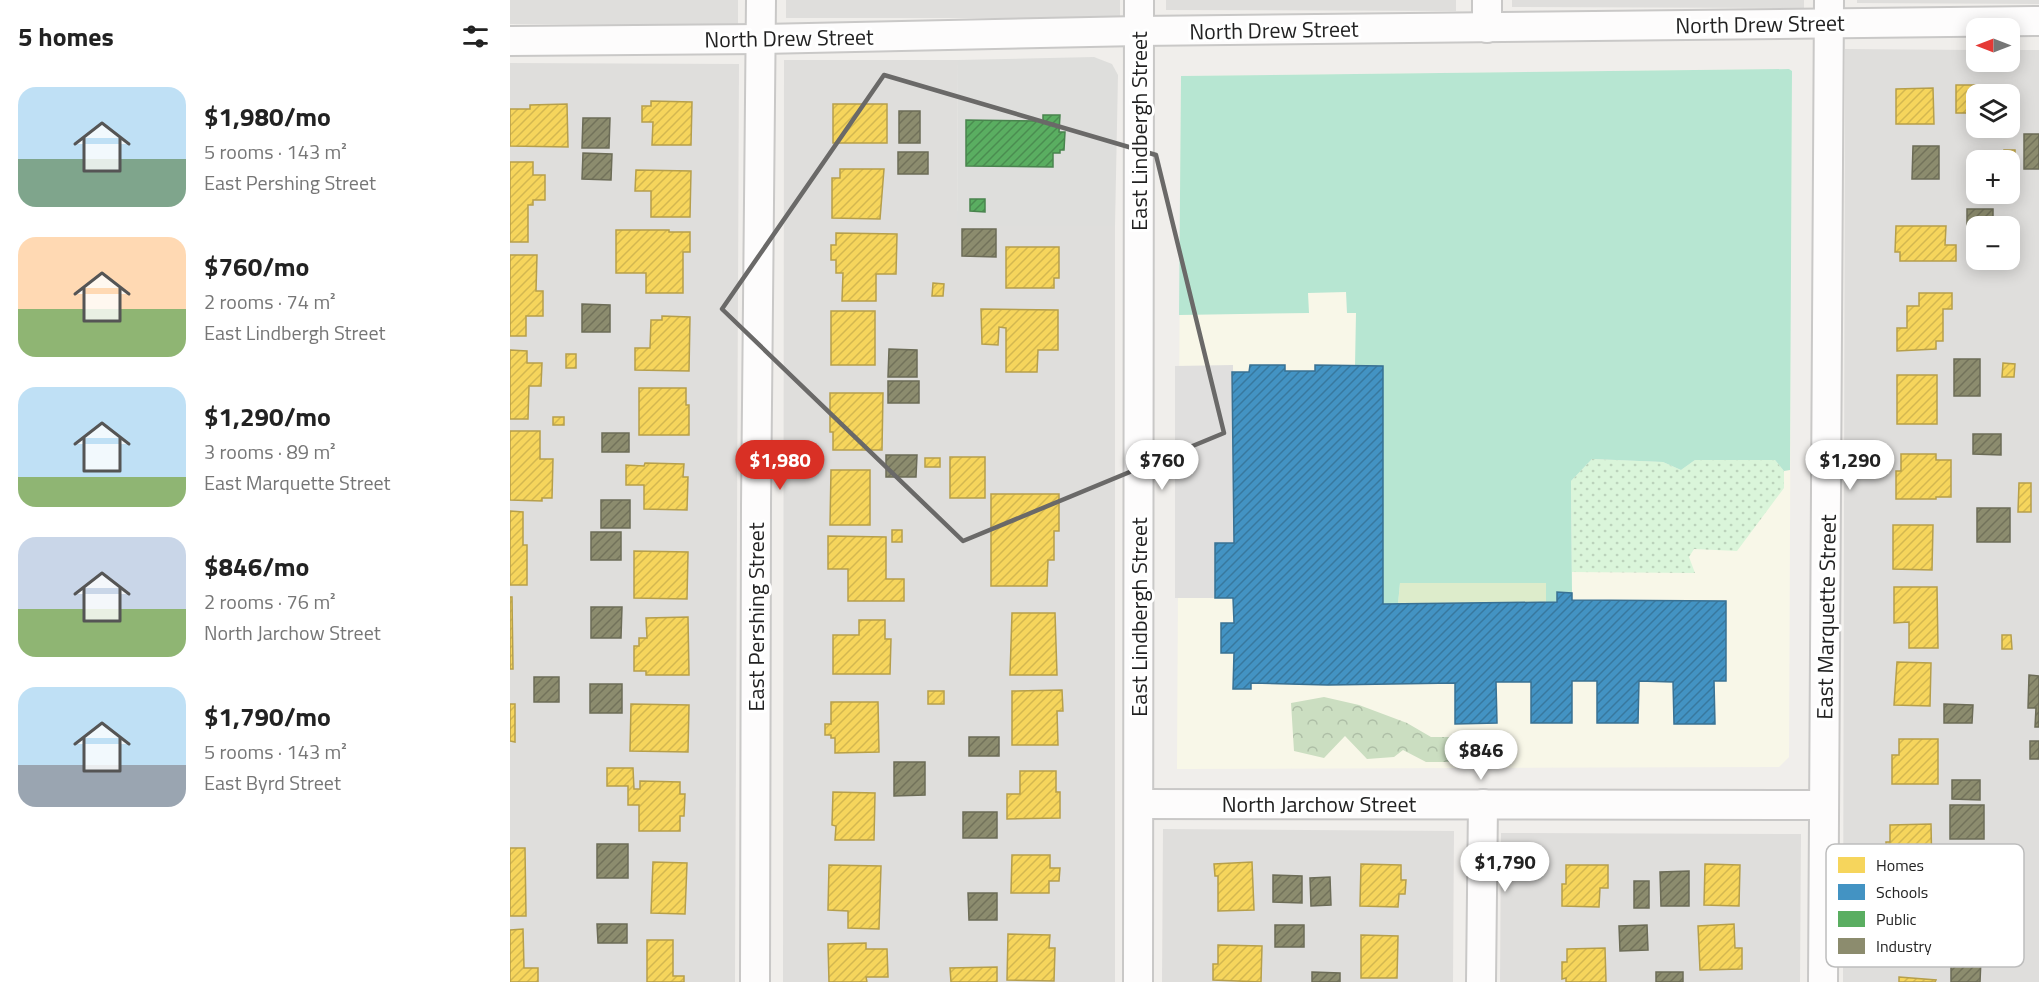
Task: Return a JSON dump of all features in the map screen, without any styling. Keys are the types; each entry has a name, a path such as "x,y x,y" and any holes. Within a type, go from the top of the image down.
{"street":[{"name":"East Pershing Street","path":"755,982 756,517 761,0"},
{"name":"East Lindbergh Street","path":"1138,982 1139,0"},
{"name":"North Drew Street","path":"510,41 761,39 1139,31 1487,14 1829,11 2039,21"},
{"name":"East Marquette Street","path":"1823,982 1829,11"},
{"name":"North Jarchow Street","path":"1139,804 1823,805"},
{"path":"1481,982 1483,804"}],"highlighted area":[{"path":"884,75 1156,155 1224,433 963,541 722,309"}],"shaded area":[{"path":"510,0 738,0 738,25 510,24"},
{"path":"786,0 1120,0 1120,18 786,18"},
{"path":"1166,0 1456,0 1456,11 1166,10"},
{"path":"1512,0 1804,0 1804,8 1512,7"},
{"path":"1857,0 2039,0 2039,4 1857,3"},
{"path":"1845,49 1966,50 1966,72 2020,72 2020,50 2039,50 2039,982 1843,982 1843,967 2024,967 2024,844 1843,844"},
{"path":"1094,57 1112,64 1118,75 1115,226 957,226 958,60"},
{"path":"784,60 958,60 957,226 1115,226 1115,982 783,982"},
{"path":"510,63 739,64 735,982 510,982"},
{"path":"1789,69 1792,71 1789,757 1779,767 1177,769 1181,76"},
{"path":"1233,365 1234,543 1215,543 1215,598 1175,598 1175,366"},
{"path":"1163,829 1454,831 1453,982 1162,982"},
{"path":"1501,833 1801,834 1800,982 1500,982"}],"green space":[{"path":"1789,69 1792,71 1790,470 1784,471 1775,460 1695,460 1681,470 1663,462 1592,459 1571,481 1572,593 1557,592 1557,602 1546,602 1546,583 1400,583 1398,604 1383,604 1383,366 1355,366 1356,313 1347,313 1346,292 1308,293 1309,313 1179,315 1181,76"},
{"path":"1592,459 1663,462 1681,470 1695,460 1775,460 1784,471 1784,488 1737,551 1694,549 1689,557 1695,573 1572,572 1571,481"},
{"path":"1400,583 1547,583 1546,602 1398,604"},
{"path":"1324,697 1359,705 1407,723 1431,737 1464,737 1491,744 1477,762 1426,762 1403,750 1394,757 1367,759 1345,736 1324,758 1294,751 1291,703"}],"building: Homes":[{"path":"1956,85 1966,85 1966,113 1956,113"},
{"path":"1933,88 1934,124 1896,124 1896,89"},
{"path":"651,101 692,102 691,145 652,145 653,122 642,122 642,106 651,106"},
{"path":"567,104 568,147 510,146 510,109 530,109 530,105"},
{"path":"833,104 887,104 887,143 833,143"},
{"path":"510,162 533,162 533,175 545,175 545,200 533,200 533,205 528,205 528,242 510,242"},
{"path":"840,169 884,169 880,219 832,218 832,178 840,178"},
{"path":"636,170 691,171 690,217 651,217 651,191 635,191"},
{"path":"1896,226 1946,226 1945,245 1956,245 1956,261 1900,261 1900,252 1895,252"},
{"path":"616,230 690,232 690,252 683,252 683,293 646,293 646,273 616,273"},
{"path":"836,233 897,234 896,274 876,274 876,301 842,301 843,273 836,273 836,260 831,260 831,245 836,245"},
{"path":"1006,247 1059,247 1059,278 1054,278 1054,288 1006,288"},
{"path":"510,255 537,255 536,291 543,291 543,316 526,316 526,336 510,336"},
{"path":"933,283 944,284 943,296 932,296"},
{"path":"1919,293 1952,293 1952,309 1943,309 1943,341 1936,341 1936,349 1897,351 1897,328 1907,328 1907,306 1919,306"},
{"path":"981,309 1058,310 1058,350 1038,350 1037,372 1006,372 1006,328 999,327 998,345 982,344"},
{"path":"831,311 875,311 875,365 831,365"},
{"path":"662,316 690,317 689,371 635,370 635,348 650,348 651,320 662,320"},
{"path":"510,350 527,351 527,363 542,363 541,386 529,386 528,419 510,419"},
{"path":"566,354 576,354 576,368 566,368"},
{"path":"2003,363 2015,364 2014,377 2002,377"},
{"path":"1897,375 1937,375 1937,424 1897,424"},
{"path":"639,388 686,388 686,405 689,405 689,435 639,435"},
{"path":"830,393 883,393 882,450 833,450 833,432 830,432"},
{"path":"553,417 564,417 564,425 553,425"},
{"path":"510,431 540,431 540,459 553,459 552,498 542,498 542,501 510,500"},
{"path":"1901,454 1936,454 1936,460 1951,460 1951,497 1896,499 1896,471 1901,471"},
{"path":"950,457 985,457 985,498 950,498"},
{"path":"925,458 940,458 940,467 925,467"},
{"path":"645,463 684,464 683,477 688,477 687,510 644,509 644,485 626,485 626,465 644,466"},
{"path":"831,470 870,470 870,525 830,525"},
{"path":"2019,483 2031,483 2031,512 2018,512"},
{"path":"991,494 1059,494 1059,531 1054,531 1054,560 1048,560 1047,586 991,586"},
{"path":"510,511 523,512 523,545 527,545 527,585 510,585"},
{"path":"1893,525 1933,525 1932,570 1893,569"},
{"path":"892,530 902,530 902,542 892,542"},
{"path":"828,536 886,537 886,579 904,579 904,601 848,601 848,569 828,569"},
{"path":"634,551 688,552 687,599 634,598"},
{"path":"1894,587 1937,587 1938,648 1909,648 1909,622 1894,623"},
{"path":"510,597 512,597 513,669 510,669"},
{"path":"1012,613 1055,613 1057,675 1010,675"},
{"path":"688,617 689,675 646,675 646,671 634,671 634,646 639,646 639,638 647,638 646,618"},
{"path":"859,620 885,620 885,639 891,639 890,674 833,674 833,635 859,635"},
{"path":"2002,635 2011,635 2012,649 2002,649"},
{"path":"1897,662 1931,663 1930,706 1894,705"},
{"path":"1062,690 1063,711 1057,711 1058,745 1012,745 1012,691"},
{"path":"928,691 944,691 944,704 928,704"},
{"path":"831,702 878,702 879,752 835,753 835,738 825,735 825,724 831,724"},
{"path":"510,704 515,704 515,742 510,741"},
{"path":"631,704 689,705 688,752 630,751"},
{"path":"1899,739 1938,739 1938,784 1892,784 1892,755 1899,755"},
{"path":"607,768 633,768 634,789 640,789 640,781 680,782 680,794 685,794 684,816 680,816 680,831 639,831 639,805 628,805 628,786 607,786"},
{"path":"1020,771 1056,771 1056,792 1060,792 1060,818 1007,819 1007,794 1020,794"},
{"path":"833,792 875,793 874,840 835,840 836,826 832,825"},
{"path":"1931,824 1931,844 1886,844 1890,842 1890,825"},
{"path":"510,848 525,848 526,916 510,916"},
{"path":"1012,855 1050,855 1050,868 1060,868 1059,881 1049,881 1049,893 1011,893"},
{"path":"653,862 687,863 685,914 651,913"},
{"path":"1252,862 1254,910 1218,911 1218,876 1215,876 1214,864"},
{"path":"1361,864 1401,865 1401,880 1406,880 1405,894 1399,894 1398,907 1360,906"},
{"path":"1705,864 1740,865 1739,906 1704,905"},
{"path":"829,865 881,866 879,929 848,928 848,911 828,910"},
{"path":"1566,865 1608,865 1608,888 1600,888 1599,907 1562,906 1562,884 1566,884"},
{"path":"1734,924 1735,948 1742,948 1742,969 1700,970 1698,926"},
{"path":"523,929 524,968 538,968 538,982 510,982 510,930"},
{"path":"1008,934 1050,935 1049,948 1055,948 1054,981 1007,980"},
{"path":"1361,935 1398,936 1397,978 1361,978"},
{"path":"647,940 673,940 673,976 684,976 684,982 647,982"},
{"path":"866,943 866,949 887,949 888,977 866,977 867,982 829,982 828,944"},
{"path":"1218,945 1262,946 1261,982 1213,980 1213,964 1218,964"},
{"path":"1605,948 1606,982 1566,982 1566,978 1562,979 1562,962 1567,962 1567,949"},
{"path":"997,967 997,982 951,982 950,968"},
{"path":"1899,977 1936,980 1935,982 1899,982"}],"building: Schools":[{"path":"1250,365 1285,365 1285,371 1315,371 1315,365 1383,366 1383,604 1557,602 1557,592 1572,593 1572,600 1726,601 1726,681 1714,681 1715,724 1674,724 1673,682 1639,681 1638,723 1597,723 1597,681 1572,681 1572,723 1531,723 1531,682 1496,682 1497,723 1455,724 1455,683 1328,685 1251,683 1251,689 1233,689 1234,653 1221,653 1221,623 1234,623 1233,598 1215,598 1215,543 1234,543 1232,372 1249,372"}],"building: Public":[{"path":"1043,115 1060,115 1059,132 1065,132 1064,150 1060,150 1060,153 1053,153 1053,167 966,166 966,120 1043,121"},
{"path":"970,199 985,199 985,212 970,211"}],"building: Industry":[{"path":"899,111 920,111 920,143 899,143"},
{"path":"583,118 610,118 609,148 582,148"},
{"path":"2024,134 2039,134 2039,169 2024,169"},
{"path":"1913,146 1939,146 1939,179 1912,179"},
{"path":"898,152 928,152 928,174 898,174"},
{"path":"583,153 612,154 611,180 582,179"},
{"path":"1967,209 1993,209 1993,216 1967,216"},
{"path":"962,229 996,229 996,257 962,256"},
{"path":"582,304 610,305 610,332 582,332"},
{"path":"889,349 917,350 917,377 888,377"},
{"path":"1954,359 1980,359 1980,396 1954,396"},
{"path":"888,381 919,381 919,403 888,403"},
{"path":"602,433 629,433 629,452 602,452"},
{"path":"1973,434 2001,434 2001,455 1973,454"},
{"path":"886,455 917,455 916,477 886,477"},
{"path":"601,500 630,500 630,528 601,528"},
{"path":"1977,508 2010,508 2010,542 1977,542"},
{"path":"591,532 621,532 621,560 591,560"},
{"path":"591,607 622,607 621,638 591,638"},
{"path":"2029,675 2039,676 2039,727 2035,727 2036,708 2028,708"},
{"path":"534,677 559,677 559,702 534,702"},
{"path":"590,684 622,684 622,713 590,713"},
{"path":"1944,704 1973,705 1972,723 1944,723"},
{"path":"969,737 999,737 999,756 969,756"},
{"path":"2030,741 2039,741 2039,759 2030,759"},
{"path":"894,762 925,762 925,795 894,796"},
{"path":"1952,780 1980,780 1980,800 1952,799"},
{"path":"1950,805 1984,805 1984,839 1950,839"},
{"path":"963,812 997,812 997,838 963,838"},
{"path":"597,844 628,844 628,878 597,878"},
{"path":"1689,871 1689,906 1661,906 1660,872"},
{"path":"1273,875 1302,876 1302,903 1273,902"},
{"path":"1330,877 1331,905 1311,906 1310,878"},
{"path":"1634,881 1649,881 1649,908 1634,908"},
{"path":"968,893 997,893 997,920 969,920"},
{"path":"597,924 627,924 627,943 598,943"},
{"path":"1275,925 1304,925 1304,947 1275,947"},
{"path":"1647,925 1648,950 1620,951 1619,926"},
{"path":"1951,967 1981,967 1980,982 1951,982"},
{"path":"1312,972 1340,973 1340,982 1312,982"},
{"path":"1656,972 1683,972 1683,982 1656,982"}]}
